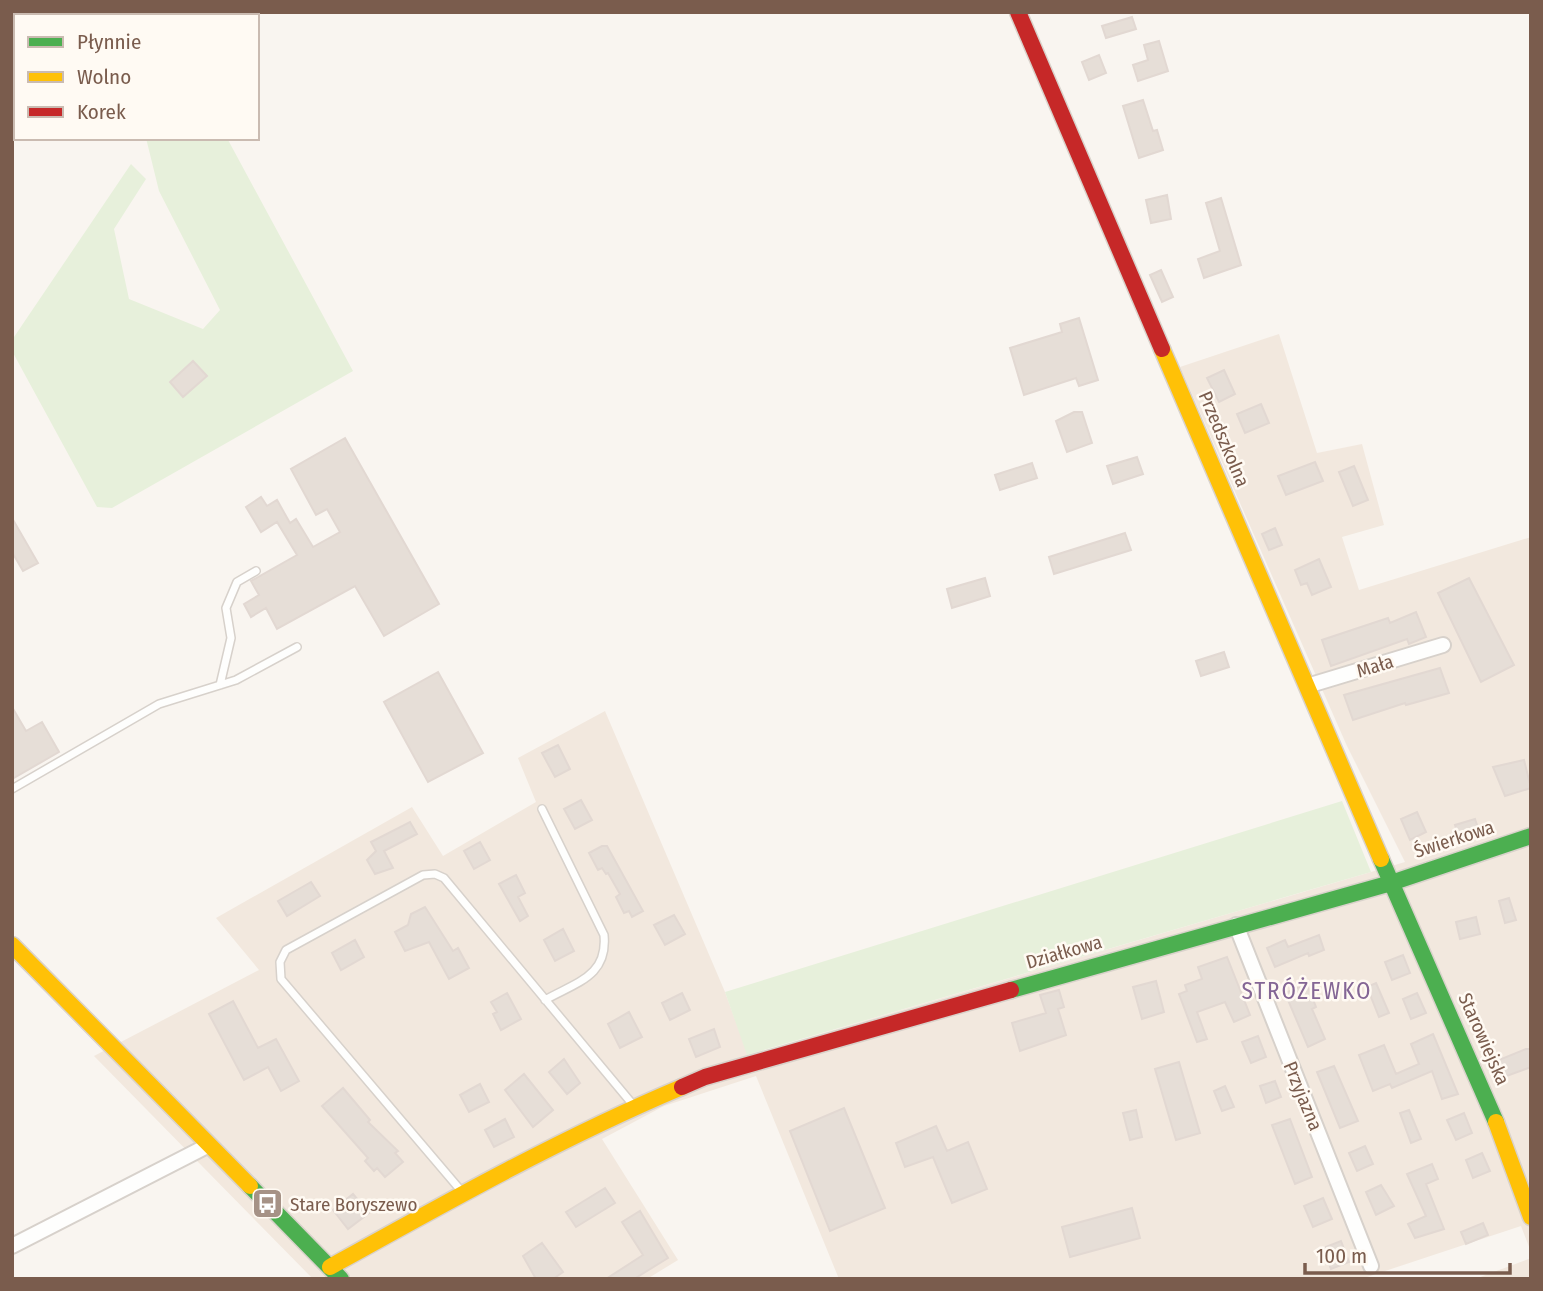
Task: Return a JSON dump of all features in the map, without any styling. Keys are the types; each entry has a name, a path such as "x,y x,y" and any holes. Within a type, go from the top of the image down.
{"street":[{"name":"Przedszkolna","path":"1018,12 1391,883"},
{"name":"Mała","path":"1307,687 1443,645"},
{"name":"Świerkowa","path":"1391,883 1531,836"},
{"name":"Działkowa","path":"335,1273 464,1193 634,1107 705,1077 1391,883"},
{"name":"Starowiejska","path":"1391,883 1489,1102 1531,1217"},
{"name":"Przyjazna","path":"1236,925 1371,1266"},
{"path":"12,945 335,1273"},
{"path":"12,1246 209,1145"}],"lane":[{"path":"220,685 232,638 226,608 237,582 256,572"},
{"path":"12,789 159,704 236,680 297,647"},
{"path":"542,809 604,934 606,953 598,970 545,1000"},
{"path":"464,1193 281,979 280,962 286,950 423,875 435,874 444,878 634,1107"}],"shaded area":[{"path":"1279,334 1317,453 1362,444 1384,525 1342,537 1359,590 1531,537 1531,1252 1521,1226 1361,1279 839,1279 756,1076 664,1106 602,1139 678,1260 647,1279 313,1279 94,1056 259,970 216,918 412,807 443,856 536,802 518,758 605,711 725,992 748,1055 1405,862 1347,746 1180,367"},
{"path":"1531,1258 1531,1279 1475,1279"}],"green space":[{"path":"146,140 228,140 353,371 112,508 97,507 12,351 12,340 131,164 146,179 114,229 129,299 203,329 220,310 159,191"},
{"path":"1342,801 1371,872 747,1055 725,992"}],"building":[{"path":"1132,17 1136,29 1106,38 1102,26"},
{"path":"1159,41 1168,71 1138,81 1133,65 1148,60 1144,45"},
{"path":"1099,55 1106,73 1089,80 1082,62"},
{"path":"1143,100 1153,131 1157,130 1163,150 1139,158 1123,106"},
{"path":"1167,195 1171,219 1151,223 1146,200"},
{"path":"1221,198 1241,265 1204,278 1198,259 1220,251 1206,203"},
{"path":"1161,270 1173,297 1162,302 1150,275"},
{"path":"1079,318 1098,380 1079,386 1076,378 1024,395 1010,348 1062,332 1060,324"},
{"path":"193,361 207,376 183,397 170,382"},
{"path":"1224,370 1235,394 1219,402 1207,378"},
{"path":"1261,404 1269,423 1245,433 1237,414"},
{"path":"1074,412 1082,412 1092,443 1067,452 1056,421"},
{"path":"345,438 439,604 384,636 355,586 277,629 266,608 251,617 244,604 259,595 251,581 297,555 277,522 261,532 246,507 261,497 267,506 277,500 290,523 296,519 313,547 340,532 327,509 316,515 291,469"},
{"path":"1137,457 1143,474 1113,484 1107,466"},
{"path":"1315,462 1323,481 1286,495 1278,476"},
{"path":"1032,463 1037,478 1000,490 995,475"},
{"path":"1354,466 1368,500 1353,506 1339,472"},
{"path":"12,518 38,563 23,571 12,552"},
{"path":"1275,528 1282,545 1269,550 1262,534"},
{"path":"1125,533 1131,550 1054,574 1049,557"},
{"path":"1319,559 1331,587 1312,595 1307,583 1301,585 1295,570"},
{"path":"985,578 990,596 952,608 947,589"},
{"path":"1469,578 1514,665 1481,682 1438,593"},
{"path":"1416,612 1426,637 1409,644 1407,639 1331,666 1322,640 1388,618 1390,623"},
{"path":"1224,652 1229,667 1201,676 1196,661"},
{"path":"1440,668 1449,693 1406,705 1405,703 1353,720 1344,695"},
{"path":"438,672 483,753 428,782 384,702"},
{"path":"12,707 26,731 42,722 59,752 12,779"},
{"path":"558,745 570,769 555,777 542,753"},
{"path":"1524,760 1531,788 1505,796 1493,767"},
{"path":"581,800 592,820 575,829 564,809"},
{"path":"1417,812 1426,832 1410,840 1401,819"},
{"path":"1475,819 1479,831 1459,837 1455,825"},
{"path":"410,822 417,834 384,851 393,868 375,874 367,860 376,851 371,842"},
{"path":"480,842 490,860 474,869 464,851"},
{"path":"607,846 643,911 632,917 629,911 624,913 616,897 620,894 608,873 602,868 598,870 589,853"},
{"path":"516,875 525,893 518,897 528,916 520,921 499,884"},
{"path":"311,882 320,896 287,916 278,901"},
{"path":"1509,898 1516,920 1505,923 1499,901"},
{"path":"425,907 453,951 458,948 469,968 449,979 429,942 405,951 395,932 408,925 411,914"},
{"path":"674,915 685,934 665,945 654,925"},
{"path":"1476,917 1480,934 1460,939 1456,922"},
{"path":"563,929 574,951 555,961 544,940"},
{"path":"1319,935 1324,950 1309,956 1308,953 1275,967 1267,948 1285,940 1288,947"},
{"path":"355,940 364,957 341,970 332,953"},
{"path":"1403,955 1410,973 1392,980 1385,962"},
{"path":"1227,957 1250,1015 1234,1022 1225,1002 1197,1012 1207,1039 1197,1042 1179,994 1187,991 1185,985 1202,979 1198,967"},
{"path":"1156,981 1164,1012 1142,1019 1133,987"},
{"path":"1376,983 1389,1013 1379,1017 1367,987"},
{"path":"1307,984 1316,1007 1312,1009 1325,1039 1308,1047 1285,993"},
{"path":"1059,990 1064,1007 1058,1009 1066,1035 1020,1051 1012,1023 1046,1013 1040,995"},
{"path":"507,993 521,1019 501,1030 493,1014 497,1012 491,1002"},
{"path":"682,993 690,1010 670,1020 662,1003"},
{"path":"1417,993 1426,1013 1411,1019 1403,999"},
{"path":"233,1001 258,1048 276,1039 299,1081 281,1091 268,1067 244,1080 209,1014"},
{"path":"629,1012 642,1037 620,1048 608,1024"},
{"path":"714,1029 720,1047 696,1057 689,1039"},
{"path":"1433,1034 1458,1094 1442,1099 1432,1071 1392,1088 1390,1084 1373,1091 1359,1055 1384,1045 1396,1074 1419,1064 1411,1044"},
{"path":"1258,1036 1266,1057 1251,1063 1242,1042"},
{"path":"1531,1049 1531,1067 1501,1078 1494,1062"},
{"path":"564,1059 580,1083 567,1094 549,1072"},
{"path":"1179,1062 1200,1133 1176,1140 1155,1069"},
{"path":"1334,1066 1358,1121 1340,1128 1317,1072"},
{"path":"524,1074 553,1110 533,1127 505,1090"},
{"path":"1275,1081 1281,1097 1266,1103 1260,1086"},
{"path":"480,1084 489,1102 469,1112 460,1095"},
{"path":"1225,1086 1234,1107 1222,1111 1214,1091"},
{"path":"343,1088 370,1120 368,1122 398,1151 395,1153 403,1162 385,1177 377,1168 374,1171 365,1161 368,1158 322,1106"},
{"path":"844,1108 885,1208 830,1231 790,1131"},
{"path":"1136,1110 1142,1137 1130,1140 1123,1113"},
{"path":"1409,1110 1421,1139 1411,1143 1400,1113"},
{"path":"1464,1113 1472,1133 1456,1140 1447,1120"},
{"path":"505,1119 514,1137 494,1147 485,1130"},
{"path":"1290,1119 1312,1177 1295,1184 1272,1125"},
{"path":"936,1126 947,1151 968,1142 987,1189 952,1203 933,1157 905,1167 896,1143"},
{"path":"1365,1146 1373,1164 1357,1171 1349,1153"},
{"path":"1482,1153 1490,1171 1473,1178 1466,1160"},
{"path":"1432,1164 1438,1179 1426,1184 1444,1229 1415,1238 1408,1224 1426,1216 1407,1174"},
{"path":"1381,1185 1394,1206 1376,1215 1366,1192"},
{"path":"605,1188 615,1203 576,1227 566,1212"},
{"path":"353,1194 369,1213 348,1229 333,1210"},
{"path":"1323,1198 1332,1219 1313,1227 1304,1206"},
{"path":"1132,1208 1140,1238 1070,1257 1062,1227"},
{"path":"640,1211 668,1258 634,1279 606,1279 643,1255 622,1222"},
{"path":"1483,1223 1488,1235 1466,1244 1461,1232"},
{"path":"1341,1241 1349,1262 1331,1269 1323,1248"},
{"path":"542,1243 563,1272 553,1279 536,1279 523,1256"}],"traffic: fast":[{"path":"1011,990 1391,883 1531,836"},
{"path":"1381,859 1496,1122"},
{"path":"250,1186 341,1279"}],"traffic: slow":[{"path":"1162,349 1381,859"},
{"path":"12,945 250,1186"},
{"path":"330,1267 548,1149 682,1087"},
{"path":"1496,1122 1531,1217"}],"traffic: jam":[{"path":"1018,12 1162,349"},
{"path":"682,1087 705,1077 1011,990"}],"place":[{"name":"Stare Boryszewo","path":"267,1204"}],"district":[{"name":"STRÓŻEWKO","path":"1307,991"}]}
